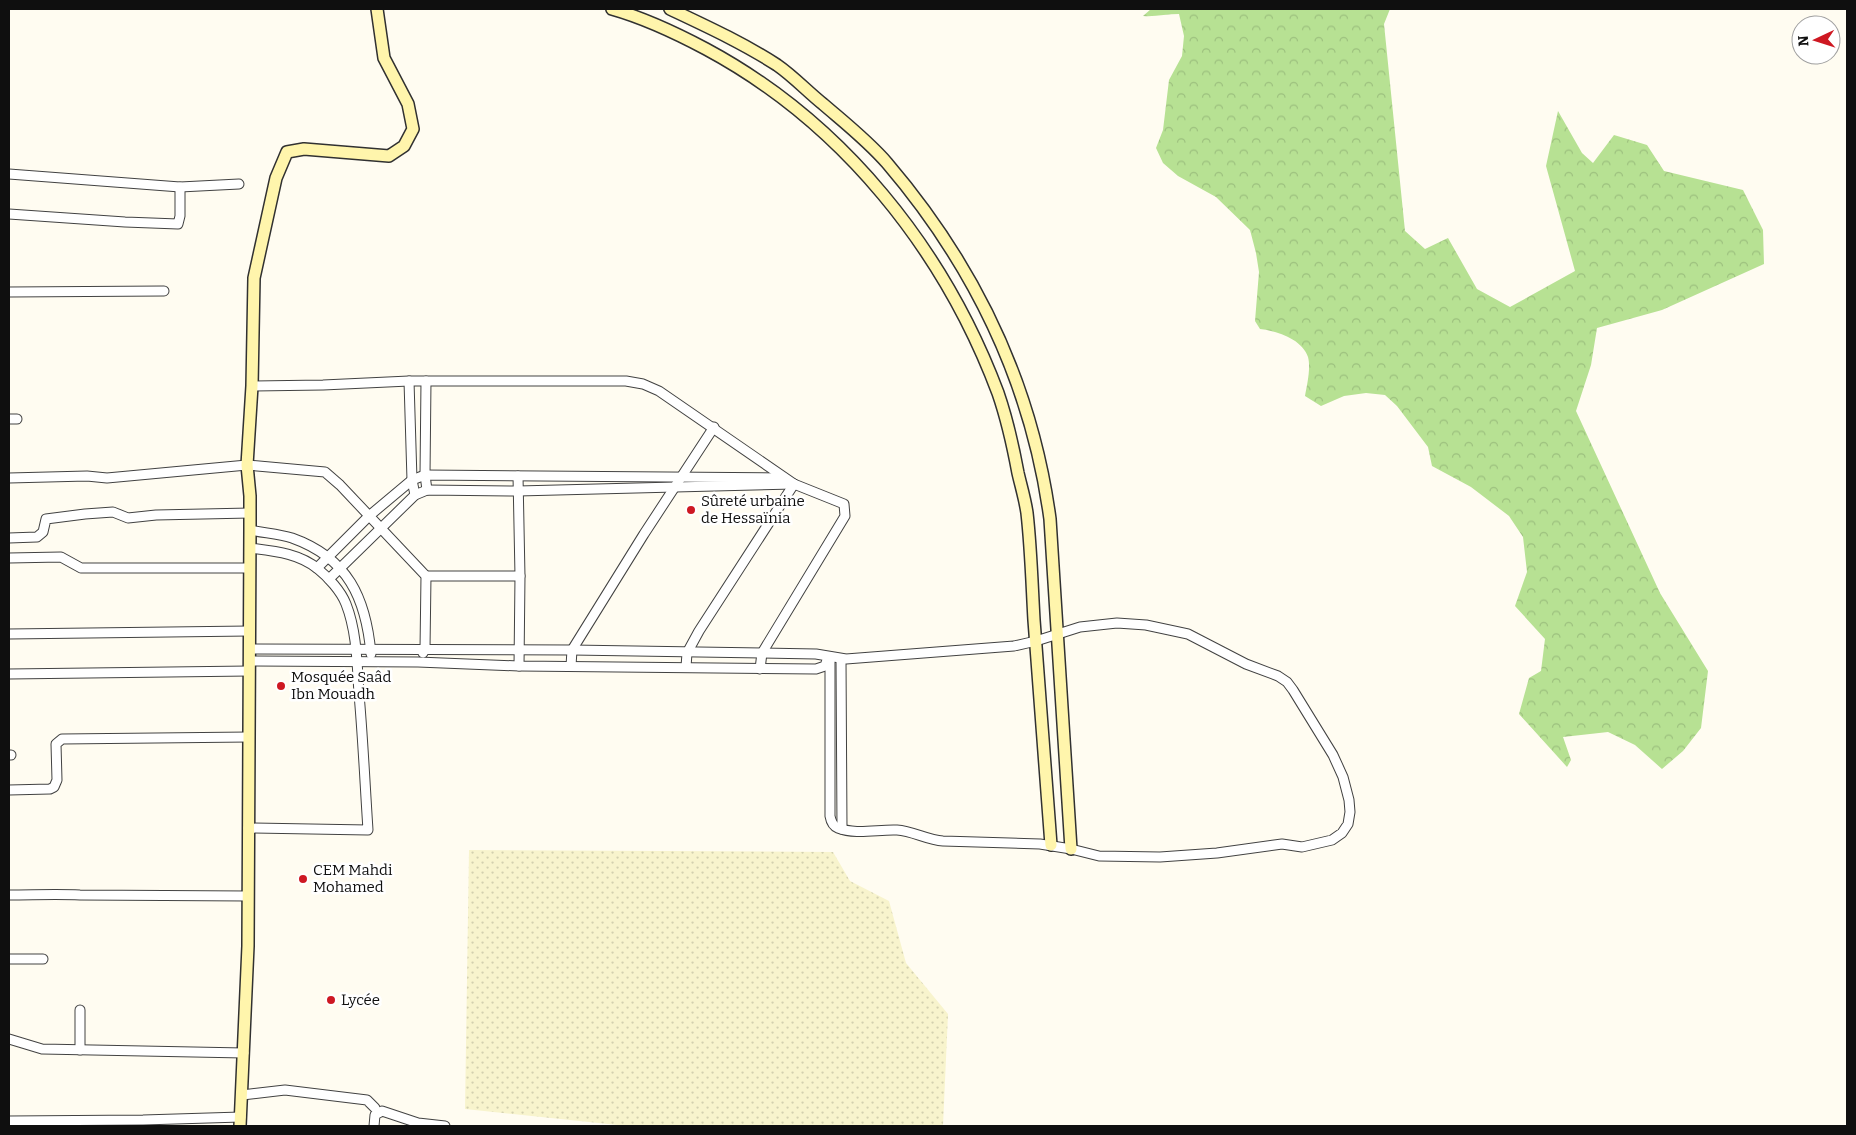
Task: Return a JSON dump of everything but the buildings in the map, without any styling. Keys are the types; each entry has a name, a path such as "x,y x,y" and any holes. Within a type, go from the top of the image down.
{"street":[{"path":"9,1121 241,1122 248,896 250,513 247,465 252,386 254,278 276,178 287,152 304,149 389,156 404,146 413,129 408,104 384,58 378,9"},
{"path":"612,9 628,13 686,38 736,65 785,99 834,141 881,192 919,241 974,337 998,395 1013,449 1026,513 1051,845"},
{"path":"670,9 730,37 778,66 853,130 886,162 959,262 990,316 1016,380 1034,434 1045,484 1050,519 1071,849"},
{"path":"9,174 180,187 239,184"},
{"path":"9,214 178,224 180,216 180,187"},
{"path":"9,292 164,291"},
{"path":"252,386 410,381 626,381 643,384 659,391 714,427 784,481"},
{"path":"410,381 412,480 415,495"},
{"path":"426,381 425,475 427,490"},
{"path":"571,666 572,650 674,487 714,427"},
{"path":"9,478 87,476 107,478 247,465 325,472 426,576 425,649 418,662"},
{"path":"317,568 369,516 412,480 425,475 681,477 784,481 844,504 845,516 762,653 760,669"},
{"path":"518,476 520,576 520,650 518,666"},
{"path":"329,579 415,495 427,490 518,491 674,487 784,481"},
{"path":"686,668 687,653 699,631 794,484"},
{"path":"9,538 37,537 44,532 46,519 85,514 113,512 128,518 134,518 156,515 250,513"},
{"path":"250,530 290,538 310,546 329,557 341,568 358,596 364,612 372,662"},
{"path":"248,828 368,830 356,649 350,616 345,602 329,579 317,568 303,560 283,553 250,548"},
{"path":"9,558 61,557 81,568 250,568"},
{"path":"426,576 520,576"},
{"path":"249,649 572,650 762,653 816,654 841,659 1004,647 1036,641 1080,627 1102,624 1132,624 1160,627 1188,634 1246,664 1278,676 1294,690 1328,744 1343,777 1350,812 1345,829 1337,837 1326,842 1302,847 1282,844 1216,853 1131,858 1099,856 1051,845 943,841 898,830 842,829 833,825 830,820 829,657"},
{"path":"9,634 249,631"},
{"path":"9,674 357,662 418,662 518,666 819,669 825,666 829,657"},
{"path":"841,659 842,829"},
{"path":"830,734 841,735"},
{"path":"9,790 50,789 54,787 57,780 56,744 62,738 249,737"},
{"path":"9,895 248,896"},
{"path":"9,959 42,959"},
{"path":"80,1010 80,1050"},
{"path":"9,1039 42,1049 244,1053"},
{"path":"242,1095 285,1090 366,1100 375,1108"},
{"path":"374,1126 375,1116 382,1111 418,1123 445,1126"}],"shaded area":[{"path":"469,850 833,852 850,881 889,901 906,963 948,1014 943,1126 627,1126 465,1109"}],"green space":[{"path":"1151,9 1390,9 1384,24 1405,231 1425,249 1448,238 1477,289 1510,307 1575,271 1546,166 1558,111 1582,153 1593,163 1614,135 1647,145 1664,171 1743,190 1763,230 1764,264 1662,310 1597,328 1591,365 1576,411 1660,593 1708,671 1701,728 1683,751 1662,769 1635,745 1608,732 1563,737 1571,760 1567,767 1519,714 1529,678 1541,671 1545,639 1515,606 1527,572 1523,537 1509,516 1471,487 1432,466 1428,447 1397,406 1385,395 1366,393 1344,396 1321,406 1305,396 1309,366 1305,351 1288,337 1260,329 1255,321 1259,272 1250,230 1216,197 1178,176 1163,163 1156,148 1163,130 1169,80 1182,56 1184,36 1179,14 1143,16"}],"place":[{"name":"Sûreté urbaine de Hessaïnia","path":"691,510"},
{"name":"Mosquée Saâd Ibn Mouadh","path":"281,686"},
{"name":"CEM Mahdi Mohamed","path":"303,879"},
{"name":"Lycée","path":"331,1000"}]}
